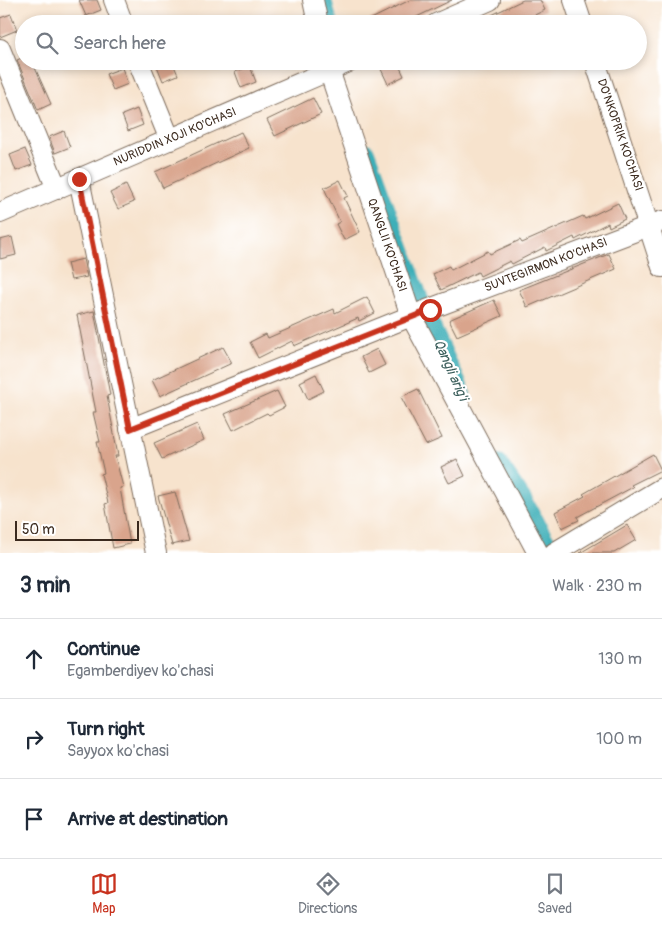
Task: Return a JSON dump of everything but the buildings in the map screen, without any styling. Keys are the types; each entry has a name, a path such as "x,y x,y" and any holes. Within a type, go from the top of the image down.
{"street":[{"path":"114,0 120,15"},
{"path":"313,0 316,15"},
{"path":"456,15 490,0"},
{"path":"574,0 579,15"},
{"path":"0,49 57,189"},
{"path":"142,70 170,140"},
{"name":"NURIDDIN XOJI KO'CHASI","path":"0,213 326,70"},
{"name":"QANGLII KO'CHASI","path":"339,70 420,313 550,552"},
{"name":"DO'NKOPRIK KO'CHASI","path":"598,70 656,223 662,267"},
{"path":"79,179 156,553"},
{"name":"SUVTEGIRMON KO'CHASI","path":"130,429 420,313 656,223"},
{"path":"550,552 662,488"}],"waterway":[{"name":"Qangli arig'i","path":"323,0 327,15"},
{"name":"Qangli arig'i","path":"366,152 422,305 462,393"},
{"name":"Qangli arig'i","path":"499,464 524,501 553,553"}],"route":[{"path":"79,179 130,429 430,310"}]}
